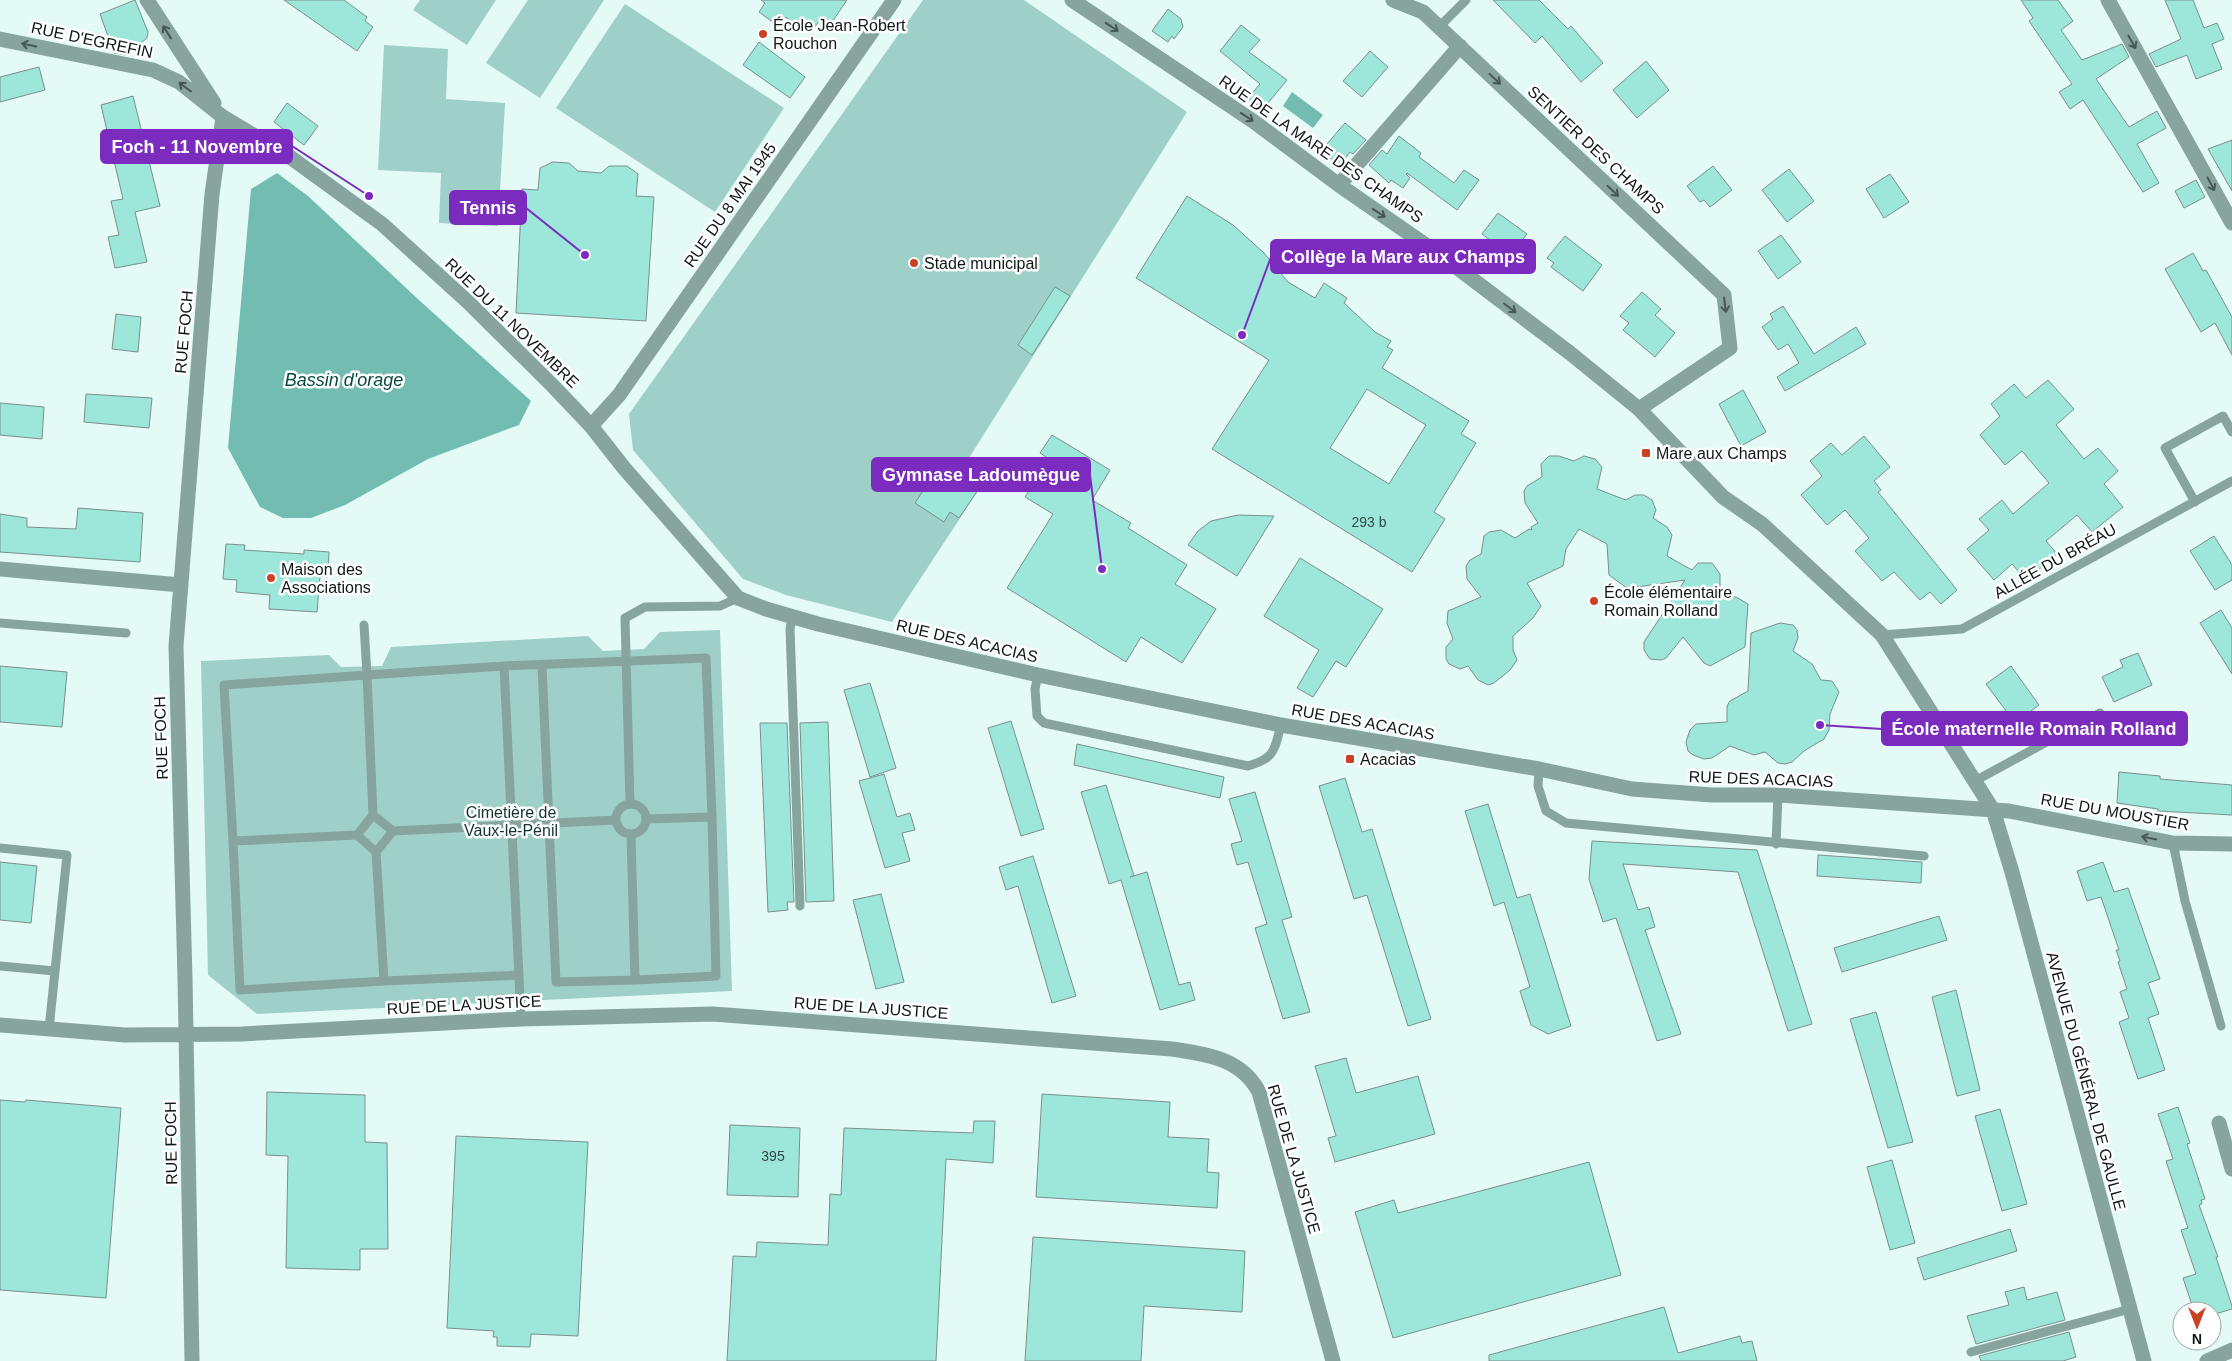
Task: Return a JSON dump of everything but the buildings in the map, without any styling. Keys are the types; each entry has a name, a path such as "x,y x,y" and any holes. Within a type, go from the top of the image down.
{"street":[{"path":"147,0 223,117"},
{"name":"RUE DU 8 MAI 1945","path":"591,426 619,395 894,0"},
{"name":"RUE DE LA MARE DES CHAMPS","path":"1072,0 1253,121 1339,185 1451,263 1639,408 1723,497 1762,524 1882,635 1973,782 1993,810"},
{"path":"1339,185 1460,46 1423,12 1393,0"},
{"path":"2108,0 2232,223"},
{"name":"RUE D'EGREFIN","path":"0,40 153,70 179,82 223,117"},
{"name":"SENTIER DES CHAMPS","path":"1460,46 1724,295 1730,348 1639,408"},
{"name":"RUE DU 11 NOVEMBRE","path":"223,117 290,157 382,224 467,301 591,426 624,468 738,598"},
{"name":"RUE FOCH","path":"192,1361 176,646 212,194 223,117"},
{"path":"0,569 181,585"},
{"name":"RUE DES ACACIAS","path":"738,598 792,617 1038,676 1280,725 1539,769 1632,789 1712,795 1778,795 1993,810"},
{"name":"RUE DU MOUSTIER","path":"1993,810 2009,811 2173,843 2232,844"},
{"name":"AVENUE DU GÉNÉRAL DE GAULLE","path":"1993,810 2012,872 2144,1361"},
{"name":"RUE DE LA JUSTICE","path":"0,1025 125,1035 242,1034 521,1019 713,1014 1172,1049 1226,1060 1246,1074 1259,1092 1334,1361"},
{"path":"2218,1123 2232,1169"},
{"path":"2207,1361 2232,1350"}],"lane":[{"path":"1439,27 1466,0"},
{"path":"2195,502 2165,448 2223,416 2232,432"},
{"name":"ALLÉE DU BRÉAU","path":"1882,635 1962,629 2232,481"},
{"path":"630,804 624,662 625,618 645,608 720,606 738,598"},
{"path":"792,617 791,639 800,906"},
{"path":"0,623 126,632"},
{"path":"357,834 373,815 364,625"},
{"path":"519,975 240,990 224,684 504,666 542,666 706,658 716,976 556,982 542,666"},
{"path":"504,666 521,1019"},
{"path":"1038,676 1035,689 1037,716 1044,723 1248,766 1266,760 1275,750 1280,725"},
{"path":"1973,782 2100,713"},
{"path":"1539,769 1538,786 1546,811 1566,823 1776,844 1924,856"},
{"path":"1776,844 1778,795"},
{"path":"630,804 641,808 646,819 644,828 631,834 621,830 616,820 622,808 630,804"},
{"path":"373,815 393,831 616,820"},
{"path":"646,819 712,817"},
{"path":"384,982 376,852 393,831"},
{"path":"232,841 357,834 376,852"},
{"path":"631,834 635,980"},
{"path":"2173,843 2185,901 2221,1026"},
{"path":"0,848 67,855 50,1028"},
{"path":"0,966 55,971"},
{"path":"1971,1352 2130,1309"}],"green space":[{"path":"420,0 496,0 467,45 413,10"},
{"path":"528,0 604,0 540,98 486,63"},
{"name":"Stade municipal","path":"923,0 1024,0 1187,112 962,469 983,483 892,622 786,595 743,579 633,450 629,414"},
{"path":"625,4 784,108 715,212 556,108"},
{"path":"384,45 448,49 446,99 505,103 498,226 439,223 441,173 378,170"},
{"name":"Cimetière de Vaux-le-Pénil","path":"720,630 732,991 257,1014 208,975 201,661 329,655 341,667 382,666 391,647 588,636 603,651 644,649 660,632"}],"water":[{"path":"1292,92 1323,115 1313,128 1283,106"},
{"name":"Bassin d'orage","path":"277,173 308,196 420,301 531,401 519,425 428,459 345,505 311,518 283,518 260,507 228,448 251,189"}],"place":[{"name":"École Jean-Robert Rouchon","path":"763,34"},
{"name":"Foch - 11 Novembre","path":"369,196"},
{"name":"Tennis","path":"585,255"},
{"name":"Stade municipal","path":"914,263"},
{"name":"Collège la Mare aux Champs","path":"1242,335"},
{"name":"Mare aux Champs","path":"1646,453"},
{"name":"Gymnase Ladoumègue","path":"1102,569"},
{"name":"Maison des Associations","path":"271,578"},
{"name":"École élémentaire Romain Rolland","path":"1594,601"},
{"name":"École maternelle Romain Rolland","path":"1820,725"},
{"name":"Acacias","path":"1350,759"}]}
